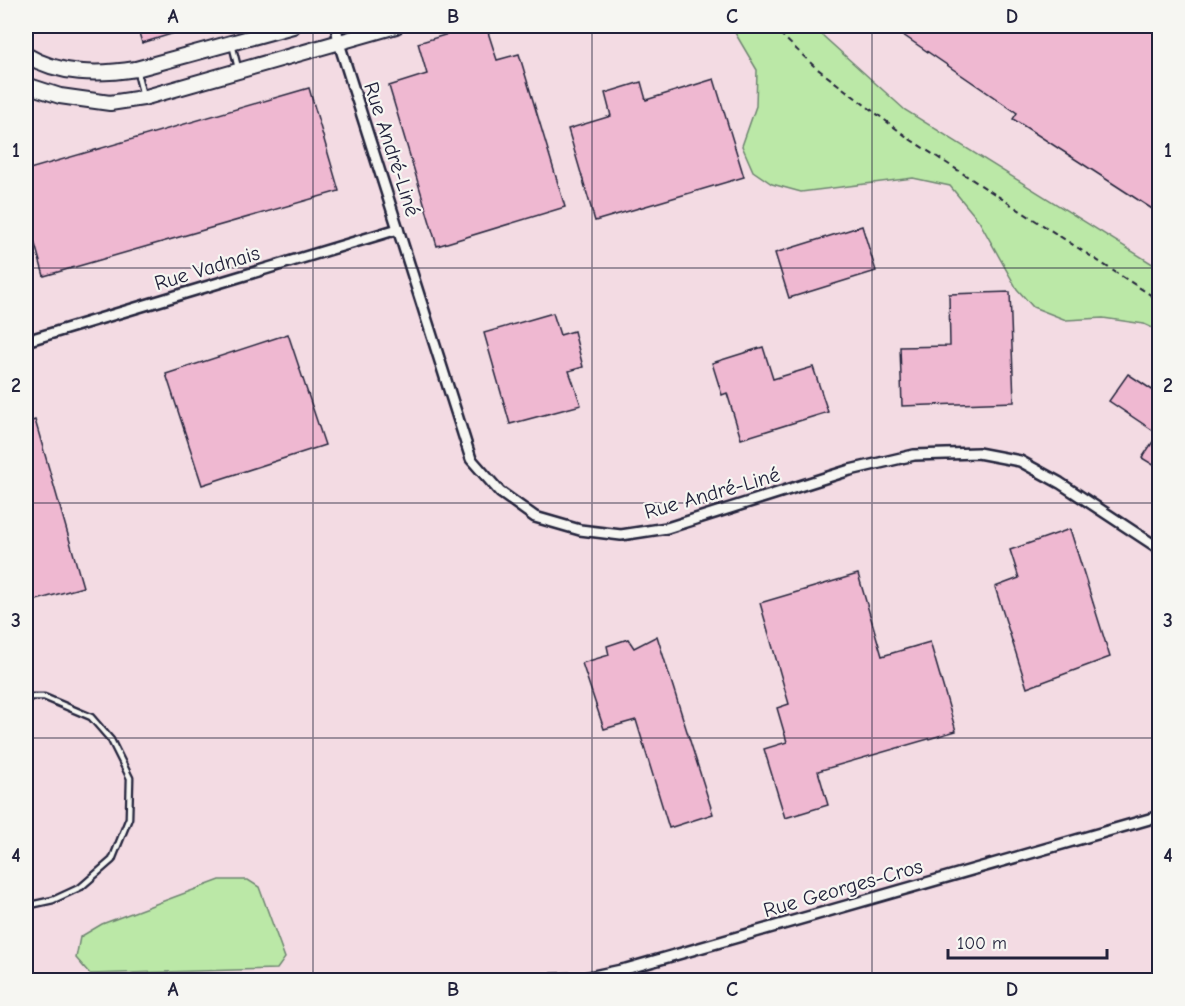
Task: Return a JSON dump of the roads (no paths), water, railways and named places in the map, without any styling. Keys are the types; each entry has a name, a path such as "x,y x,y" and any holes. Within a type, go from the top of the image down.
{"street":[{"path":"26,55 69,72 112,73 136,69 293,26"},
{"name":"Rue André-Liné","path":"336,26 339,42 471,459 500,492 534,517 580,530 621,535 667,528 850,470 914,455 978,453 1020,461 1060,483 1160,549"},
{"path":"26,85 60,96 110,103 143,98 396,26"},
{"name":"Rue Vadnais","path":"26,340 398,229"},
{"name":"Rue Georges-Cros","path":"533,981 584,978 626,969 1160,816"}],"lane":[{"path":"231,42 239,71"},
{"path":"136,69 143,98"},
{"path":"26,697 44,697 68,705 91,717 111,740 130,778 129,818 112,860 81,887 53,900 26,906"}]}
